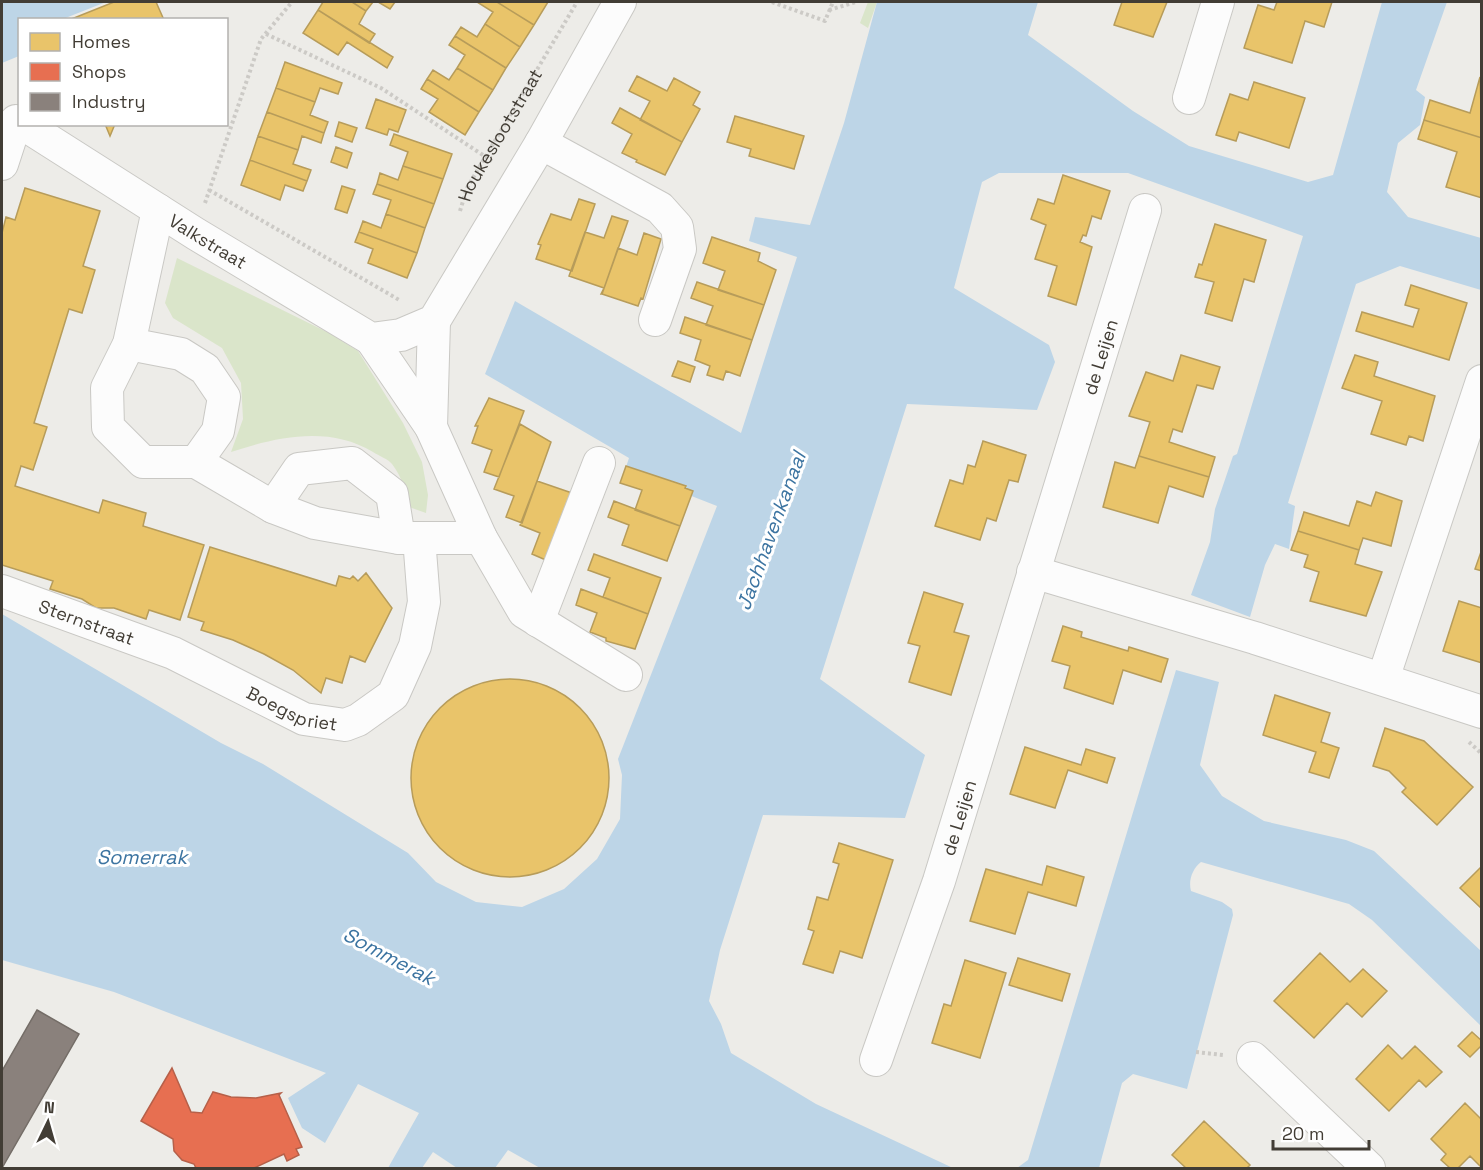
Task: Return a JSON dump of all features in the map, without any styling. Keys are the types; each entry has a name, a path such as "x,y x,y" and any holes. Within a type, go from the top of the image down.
{"street":[{"name":"Houkeslootstraat","path":"434,321 541,143 619,2"},
{"path":"1189,98 1218,2"},
{"path":"2,164 15,120"},
{"name":"Valkstraat","path":"25,126 195,234 386,337"},
{"path":"541,143 660,208 677,227 680,249 655,320"},
{"path":"158,210 129,344 108,388 108,427 144,462 196,462 273,507 315,523 409,538 482,538"},
{"name":"de Leijen","path":"876,1060 939,881 1145,210"},
{"path":"431,427 434,321 386,337 431,427 482,538 524,612 626,675"},
{"path":"129,344 181,354 205,369 224,397 218,431 196,462"},
{"path":"1383,680 1482,381"},
{"path":"538,621 599,463"},
{"name":"Boegspriet","path":"173,653 304,719 345,725 358,720 393,695 415,646 424,602 409,538 392,494 352,464 299,469 273,507"},
{"path":"1033,572 1256,638 1482,712"},
{"name":"Sternstraat","path":"2,591 173,653"},
{"path":"1253,1058 1369,1168"}],"path":[{"path":"282,2 285,10"},
{"path":"195,234 261,39 292,2"},
{"name":"Houkeslootstraat","path":"458,220 467,188 577,2"},
{"path":"772,2 825,21 833,2"},
{"path":"829,10 856,2"},
{"path":"266,34 381,88 520,179"},
{"path":"209,190 434,321"}],"green space":[{"path":"868,2 877,2 868,28 860,23"},
{"path":"177,258 329,333 358,351 403,423 422,462 428,495 426,513 409,507 401,479 390,462 356,444 339,438 302,436 284,438 231,452 243,419 241,383 222,348 173,318 165,303"}],"water":[{"path":"2,2 106,2 66,18 18,18 18,56 2,63"},
{"path":"877,2 1038,2 1028,35 1133,111 1189,146 1308,182 1333,175 1382,2 1447,2 1416,90 1425,97 1420,125 1398,143 1387,192 1408,217 1481,238 1481,290 1400,266 1356,284 1288,503 1295,506 1289,549 1275,544 1265,565 1250,617 1191,595 1210,542 1215,509 1233,456 1237,454 1303,236 1128,173 999,173 982,182 954,288 1049,345 1055,362 1037,410 907,404 820,679 925,755 905,818 763,815 720,950 709,1001 721,1024 731,1053 816,1104 953,1168 540,1168 508,1150 495,1168 457,1168 433,1152 422,1168 388,1168 419,1113 358,1084 325,1143 302,1128 288,1098 326,1073 114,992 2,960 2,614 221,743 263,764 408,853 436,882 476,902 522,907 564,889 597,859 620,819 622,775 618,759 717,506 625,470 629,458 485,374 515,301 741,433 797,257 749,241 755,217 810,225 844,123"},
{"path":"1176,670 1219,682 1200,765 1222,796 1264,821 1346,840 1374,851 1481,951 1481,1026 1372,920 1349,904 1201,862 1192,875 1191,891 1222,902 1232,909 1233,915 1187,1089 1133,1074 1122,1083 1099,1168 1017,1168 1028,1160"}],"building: Homes":[{"path":"114,2 156,2 163,18 74,18"},
{"path":"323,2 352,2 366,11 359,24 375,34 369,43 318,10"},
{"path":"352,2 373,2 366,11"},
{"path":"378,2 395,2 390,9"},
{"path":"477,2 497,2 534,25 520,47 485,24 493,12"},
{"path":"497,2 548,2 534,25"},
{"path":"1122,2 1167,2 1153,37 1114,25"},
{"path":"1277,2 1332,2 1324,27 1305,21 1292,63 1244,48 1258,5 1274,10"},
{"path":"318,10 393,57 387,68 347,42 338,55 303,33"},
{"path":"485,24 520,47 506,68 455,36 461,27 477,37"},
{"path":"455,36 506,68 493,90 457,68 465,55 449,45"},
{"path":"285,62 342,83 338,94 320,88 315,102 276,88"},
{"path":"457,68 493,90 479,112 427,79 433,70 449,80"},
{"path":"637,76 667,91 674,78 700,92 693,105 700,109 682,142 640,120 650,101 629,91"},
{"path":"1480,77 1482,138 1424,120 1430,100 1470,113"},
{"path":"427,79 479,112 465,135 429,112 438,99 421,89"},
{"path":"1254,82 1305,98 1289,148 1239,132 1236,141 1216,135 1230,94 1248,100"},
{"path":"276,88 315,102 310,115 328,122 324,133 267,112"},
{"path":"376,99 406,110 398,132 389,129 387,135 366,128"},
{"path":"620,108 682,142 665,175 622,153 632,134 612,123"},
{"path":"267,112 324,133 321,143 302,136 298,150 258,136"},
{"path":"735,116 804,136 794,169 749,156 751,149 727,142"},
{"path":"1424,120 1482,138 1482,198 1446,187 1457,152 1418,139"},
{"path":"339,122 357,128 352,142 335,136"},
{"path":"106,126 114,126 110,136"},
{"path":"394,134 452,154 443,179 403,166 408,152 390,145"},
{"path":"258,136 298,150 293,164 311,170 307,181 250,160"},
{"path":"336,147 352,153 347,168 331,162"},
{"path":"250,160 307,181 303,191 285,185 280,200 241,185"},
{"path":"403,166 443,179 434,204 377,184 380,173 398,180"},
{"path":"1063,175 1110,191 1101,219 1092,216 1086,236 1083,235 1080,242 1092,247 1076,305 1048,296 1057,266 1035,259 1046,225 1031,219 1038,199 1054,204"},
{"path":"377,184 434,204 425,228 386,214 391,200 373,194"},
{"path":"342,186 355,190 347,213 335,209"},
{"path":"25,188 100,211 83,266 95,270 82,313 69,309 34,423 47,427 33,470 21,466 15,486 99,513 103,500 146,513 143,526 204,545 180,620 149,610 146,619 114,608 96,608 82,599 50,589 53,581 2,565 2,233 6,217 15,220"},
{"path":"579,199 595,204 572,271 536,259 541,245 538,244 551,214 571,220"},
{"path":"386,214 425,228 417,253 359,232 363,221 381,228"},
{"path":"612,216 628,221 602,294 601,294 604,288 569,276 585,232 604,238"},
{"path":"1215,224 1266,240 1254,282 1244,279 1232,321 1205,313 1214,282 1195,277 1199,264 1202,265"},
{"path":"359,232 417,253 407,278 368,263 373,249 355,242"},
{"path":"644,233 661,239 643,299 641,298 638,306 602,294 618,248 637,255"},
{"path":"712,237 760,253 758,261 776,270 764,305 718,290 725,271 703,263"},
{"path":"697,282 764,305 752,340 706,325 713,306 691,298"},
{"path":"1411,285 1467,303 1449,360 1356,331 1362,312 1413,327 1419,309 1405,305"},
{"path":"685,317 752,340 740,376 726,371 723,380 707,375 710,366 695,360 701,340 680,333"},
{"path":"1181,355 1220,367 1213,389 1197,385 1182,432 1173,429 1169,442 1215,457 1209,477 1139,456 1150,422 1129,416 1146,372 1173,381"},
{"path":"1355,355 1378,362 1374,376 1435,396 1423,441 1409,436 1406,445 1371,434 1382,401 1342,388"},
{"path":"678,361 695,367 690,382 672,376"},
{"path":"489,398 524,411 499,477 484,472 492,450 472,443 478,426 475,426"},
{"path":"520,424 551,442 522,523 506,517 514,496 494,489"},
{"path":"983,441 1026,455 1018,482 1009,480 996,521 987,518 980,540 935,526 950,480 963,484 968,465 975,467"},
{"path":"1139,456 1209,477 1203,497 1169,486 1158,523 1103,507 1115,462 1135,468"},
{"path":"626,466 686,486 685,488 693,491 680,526 635,510 642,490 620,483"},
{"path":"537,481 572,493 548,561 532,554 540,533 520,525"},
{"path":"1376,492 1402,501 1391,546 1363,538 1359,550 1298,531 1304,512 1349,526 1357,501 1371,506"},
{"path":"614,501 680,526 667,561 622,545 629,525 608,517"},
{"path":"1298,531 1359,550 1355,564 1382,572 1366,616 1310,601 1319,572 1304,567 1308,555 1291,550"},
{"path":"210,547 336,586 339,576 350,579 353,576 358,581 366,573 392,608 365,662 350,656 342,683 326,678 321,693 293,670 264,654 233,640 201,630 204,622 188,617"},
{"path":"1482,549 1482,571 1475,569"},
{"path":"594,554 661,578 648,614 603,597 610,578 588,570"},
{"path":"581,589 648,614 635,649 606,641 606,638 590,632 597,613 576,605"},
{"path":"924,592 963,604 954,632 969,636 951,695 909,682 920,646 908,643"},
{"path":"1459,601 1482,608 1482,663 1443,651"},
{"path":"1063,626 1082,632 1081,637 1128,651 1129,647 1168,659 1161,682 1123,670 1113,704 1064,688 1070,666 1052,661"},
{"path":"500,679 520,679 557,690 587,715 602,740 609,768 605,807 598,825 573,855 557,866 539,873 520,877 500,877 463,866 433,841 422,825 415,807 411,788 411,768 422,731 447,701 463,690 481,683"},
{"path":"1275,695 1330,713 1321,742 1339,748 1329,778 1309,772 1316,752 1263,735"},
{"path":"1385,728 1424,741 1473,787 1437,825 1402,792 1406,788 1389,771 1373,766"},
{"path":"1025,747 1081,765 1086,749 1115,758 1107,783 1068,770 1055,808 1010,794"},
{"path":"839,843 893,860 862,958 840,951 833,973 803,964 814,931 808,929 817,897 828,900 839,864 833,862"},
{"path":"1047,866 1084,877 1076,906 1028,892 1015,934 970,921 986,869 1042,885"},
{"path":"1482,866 1482,909 1460,888"},
{"path":"1320,953 1350,982 1363,969 1387,991 1362,1017 1347,1003 1314,1038 1274,1001"},
{"path":"1018,958 1070,974 1062,1001 1009,985"},
{"path":"965,960 1006,973 980,1058 932,1043 944,1004 951,1006"},
{"path":"1472,1032 1482,1041 1482,1045 1470,1057 1458,1046"},
{"path":"1388,1045 1402,1059 1415,1046 1442,1072 1426,1087 1419,1080 1389,1111 1356,1079"},
{"path":"1465,1103 1482,1120 1482,1168 1470,1156 1458,1168 1450,1168 1441,1160 1446,1154 1431,1139"},
{"path":"1204,1121 1250,1165 1247,1168 1186,1168 1172,1155"}],"building: Shops":[{"path":"172,1068 191,1112 202,1113 213,1092 231,1097 256,1098 281,1093 279,1095 302,1147 296,1149 299,1155 287,1161 284,1154 254,1168 196,1168 194,1164 182,1160 174,1151 173,1139 141,1121"}],"building: Industry":[{"path":"37,1010 79,1034 2,1168 2,1071"}],"water label":[{"name":"Jachhavenkanaal","path":"771,531"},
{"name":"Somerrak","path":"142,857"},
{"name":"Sommerak","path":"389,956"}]}
